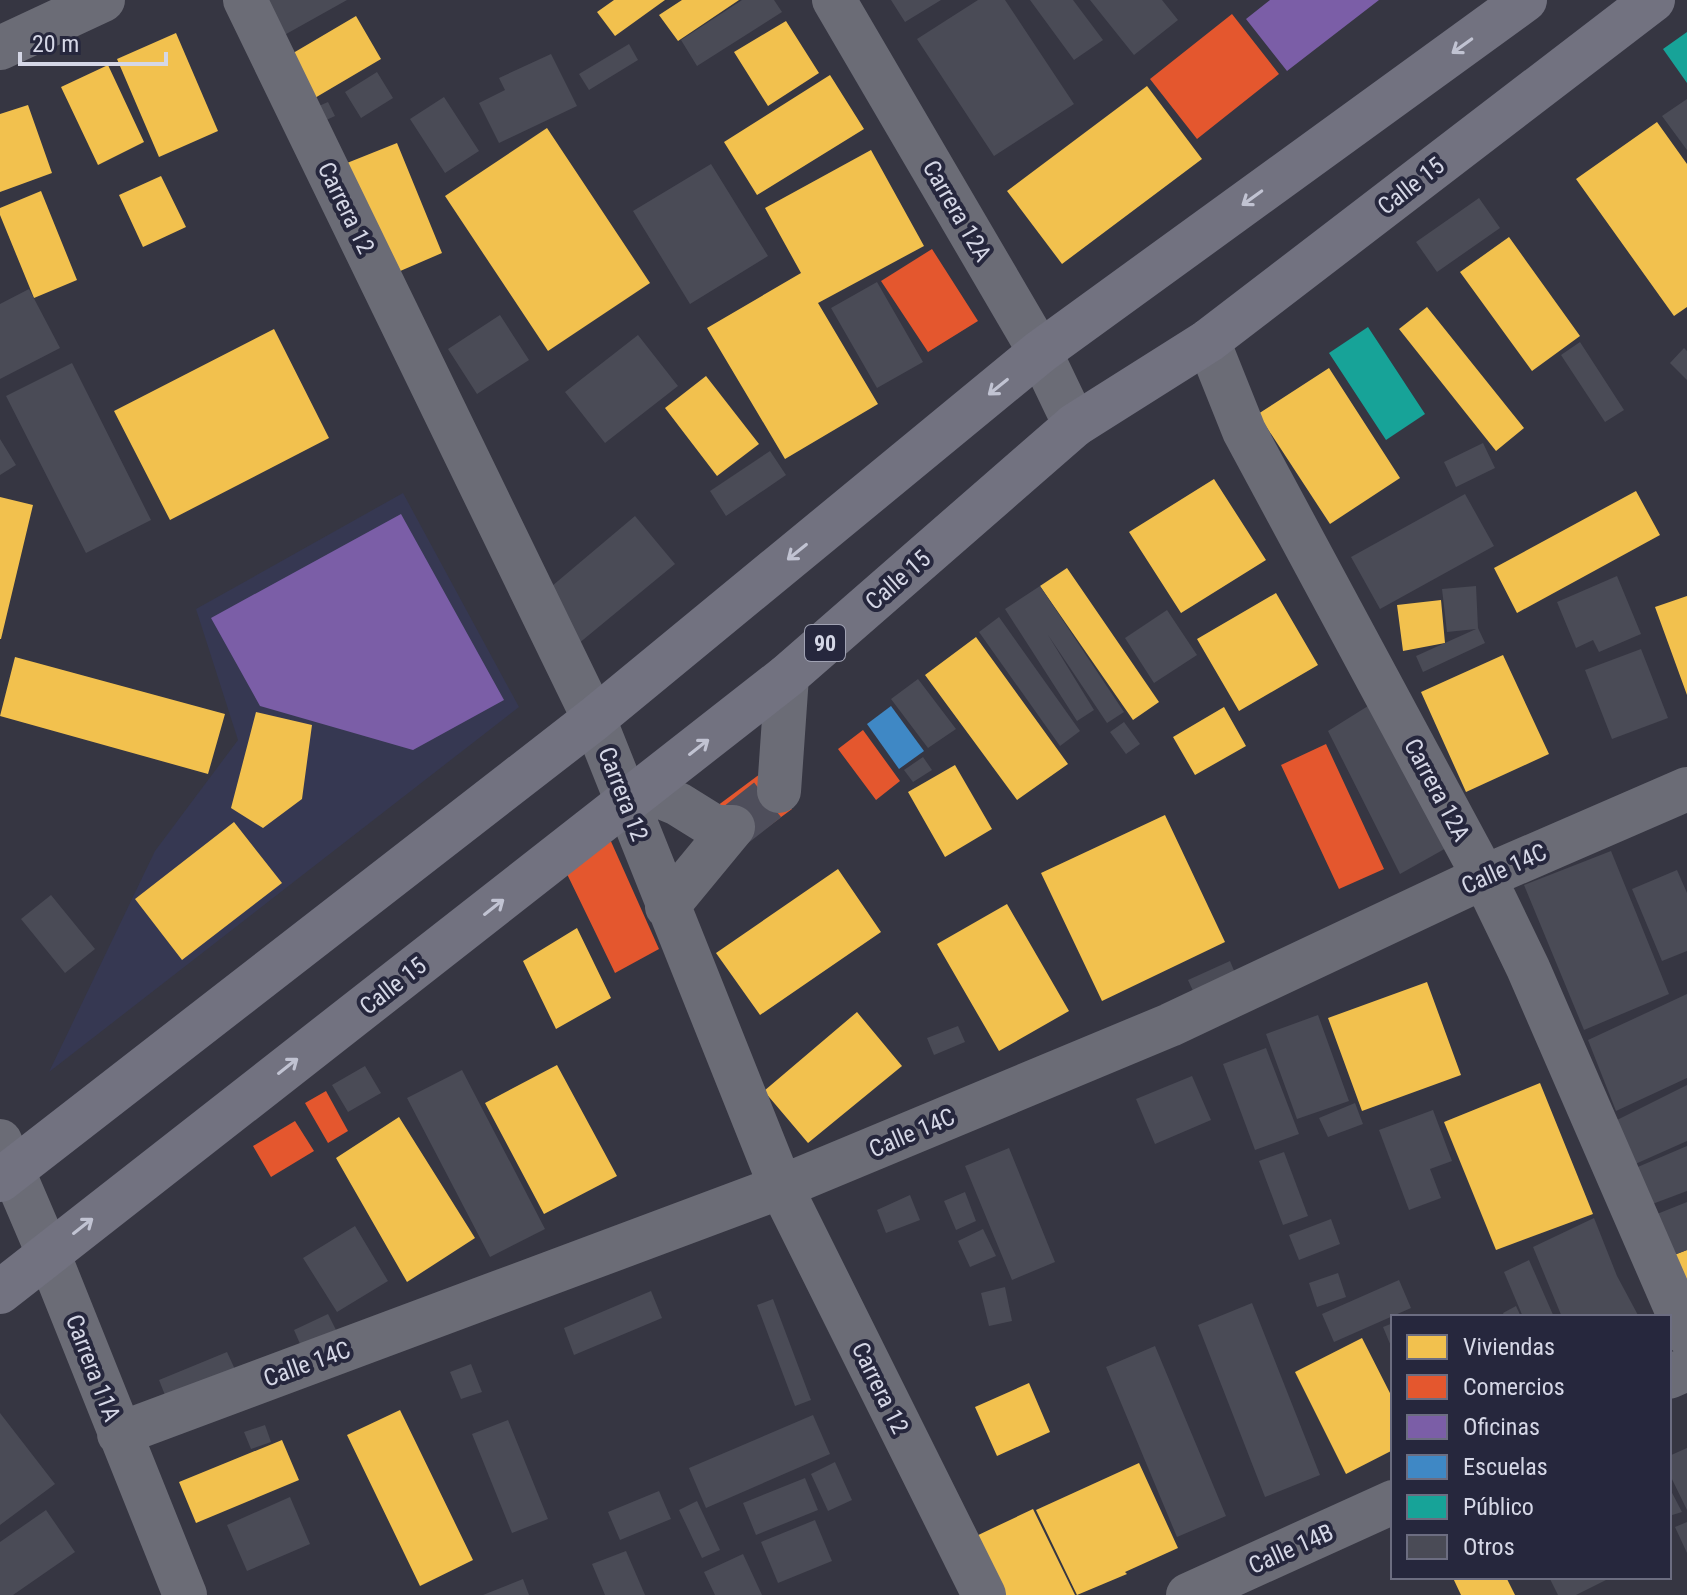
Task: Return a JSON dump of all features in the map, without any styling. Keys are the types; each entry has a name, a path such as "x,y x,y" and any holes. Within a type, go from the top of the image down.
{"highway":[{"path":"4,1164 594,719 1040,352 1525,0"},
{"name":"Calle 15","path":"0,1292 787,676 1075,425 1208,341 1653,0"}],"street":[{"path":"0,48 103,0"},
{"name":"Carrera 12","path":"245,0 594,719 635,797 667,907 781,1187 984,1595"},
{"name":"Carrera 12A","path":"834,0 1040,352 1075,425"},
{"name":"Carrera 12A","path":"1208,341 1244,431 1484,877 1528,968 1687,1334"},
{"path":"779,791 787,676"},
{"name":"Calle 14C","path":"119,1434 781,1187 1170,1025 1484,877 1687,789"},
{"path":"635,797 678,804 715,827 733,827 667,907"},
{"name":"Carrera 11A","path":"4,1164 48,1253 185,1595"},
{"name":"Calle 14B","path":"1188,1595 1391,1503"}],"shaded area":[{"path":"403,493 519,707 49,1072 155,851 238,740 196,609"}],"building: Viviendas":[{"path":"614,0 665,0 615,36 597,12"},
{"path":"682,0 739,0 678,41 659,15"},
{"path":"356,16 381,59 308,102 283,59"},
{"path":"786,21 819,73 768,106 734,52"},
{"path":"176,33 218,131 159,157 117,59"},
{"path":"108,65 144,142 98,165 61,87"},
{"path":"830,75 864,129 757,195 724,142"},
{"path":"1147,86 1202,159 1062,264 1007,191"},
{"path":"28,105 52,173 0,192 0,114"},
{"path":"1657,122 1687,164 1687,307 1674,316 1576,179"},
{"path":"547,128 650,283 548,351 445,196"},
{"path":"397,143 442,253 384,278 337,167"},
{"path":"871,150 924,246 818,303 878,404 785,459 707,328 801,273 765,208"},
{"path":"161,176 186,227 143,247 119,195"},
{"path":"41,191 77,280 34,298 0,215 0,208"},
{"path":"1509,237 1580,336 1532,371 1460,272"},
{"path":"1427,307 1524,428 1496,451 1399,329"},
{"path":"274,329 329,438 170,520 114,411"},
{"path":"1329,368 1400,478 1330,524 1258,414"},
{"path":"706,376 759,444 717,476 665,408"},
{"path":"1214,479 1266,560 1181,613 1129,532"},
{"path":"1636,491 1660,535 1517,613 1494,568"},
{"path":"0,497 33,505 1,639 0,639"},
{"path":"1067,568 1159,702 1133,720 1040,586"},
{"path":"1276,593 1318,665 1239,711 1197,639"},
{"path":"1687,596 1687,695 1655,607"},
{"path":"1441,600 1445,643 1403,651 1397,605"},
{"path":"976,637 1068,764 1017,800 925,675"},
{"path":"1503,655 1549,754 1466,792 1421,692"},
{"path":"15,657 225,714 208,774 0,716"},
{"path":"1224,707 1246,746 1195,775 1173,737"},
{"path":"256,712 312,725 302,799 263,828 231,808"},
{"path":"955,765 992,829 945,857 908,792"},
{"path":"1165,815 1225,942 1102,1001 1041,873"},
{"path":"234,822 282,883 182,960 135,899"},
{"path":"838,869 881,932 760,1015 716,953"},
{"path":"1007,904 1069,1011 999,1051 937,944"},
{"path":"577,928 611,998 556,1029 523,961"},
{"path":"1427,982 1461,1075 1362,1111 1328,1018"},
{"path":"857,1012 902,1066 808,1143 764,1091"},
{"path":"557,1065 617,1176 544,1214 485,1103"},
{"path":"1540,1083 1593,1214 1496,1250 1444,1122"},
{"path":"399,1117 475,1238 407,1282 336,1158"},
{"path":"1687,1250 1687,1290 1674,1255"},
{"path":"1362,1338 1391,1395 1391,1451 1346,1474 1295,1372"},
{"path":"1029,1383 1050,1432 997,1456 975,1407"},
{"path":"400,1410 473,1560 420,1586 347,1435"},
{"path":"282,1440 299,1480 196,1523 179,1482"},
{"path":"1139,1463 1178,1548 1077,1595 1036,1510"},
{"path":"1033,1509 1075,1595 999,1595 972,1538"},
{"path":"1453,1579 1507,1579 1515,1595 1461,1595"}],"building: Comercios":[{"path":"1232,14 1279,74 1197,139 1150,79"},
{"path":"932,249 978,321 928,352 881,281"},
{"path":"863,730 900,781 876,800 838,749"},
{"path":"1326,744 1384,869 1339,889 1281,765"},
{"path":"764,771 792,809 745,844 717,806"},
{"path":"609,837 659,949 615,973 567,874"},
{"path":"326,1091 348,1131 328,1143 305,1103"},
{"path":"295,1121 314,1151 271,1177 253,1146"}],"building: Oficinas":[{"path":"1270,0 1379,0 1287,71 1246,19"},
{"path":"401,514 504,700 413,750 260,706 211,618"}],"building: Escuelas":[{"path":"891,706 924,751 899,769 867,724"}],"building: Público":[{"path":"1687,32 1687,83 1663,49"},
{"path":"1368,327 1425,414 1386,440 1329,353"}],"building: Otros":[{"path":"257,0 347,0 279,38"},
{"path":"742,0 774,0 782,12 697,66 681,40"},
{"path":"891,0 941,0 905,22"},
{"path":"978,0 1005,0 1074,104 994,156 917,39"},
{"path":"1030,0 1073,0 1103,40 1074,60"},
{"path":"1090,0 1162,0 1178,20 1134,55"},
{"path":"629,44 638,60 589,90 579,74"},
{"path":"551,54 577,106 499,143 479,103 505,90 499,78"},
{"path":"377,72 393,98 361,118 345,92"},
{"path":"444,97 479,151 445,173 410,119"},
{"path":"1687,99 1687,150 1662,116"},
{"path":"328,102 335,116 311,127 305,112"},
{"path":"711,164 768,256 690,304 633,211"},
{"path":"1479,198 1500,228 1437,272 1416,242"},
{"path":"877,282 923,362 877,388 831,308"},
{"path":"29,289 60,348 0,379 0,304"},
{"path":"500,315 529,360 477,394 448,349"},
{"path":"638,335 678,386 605,443 565,392"},
{"path":"1580,342 1624,410 1605,422 1561,355"},
{"path":"1684,348 1687,351 1687,380 1670,363"},
{"path":"72,363 151,520 86,553 6,396"},
{"path":"0,439 16,465 0,475"},
{"path":"1483,443 1495,468 1456,487 1444,462"},
{"path":"770,451 786,475 726,516 710,491"},
{"path":"1465,494 1494,546 1380,609 1351,557"},
{"path":"635,516 675,564 578,644 539,597"},
{"path":"1617,576 1641,634 1599,652 1593,640 1576,648 1557,602"},
{"path":"1040,586 1124,712 1107,723 1048,635 1094,710 1077,721 1005,609"},
{"path":"1476,586 1478,628 1485,643 1423,672 1416,656 1476,629 1447,632 1442,589"},
{"path":"1167,610 1197,655 1154,683 1125,638"},
{"path":"999,617 1080,731 1060,746 979,632"},
{"path":"1641,649 1668,718 1612,739 1585,670"},
{"path":"918,679 956,729 928,748 891,699"},
{"path":"1376,701 1448,847 1400,874 1328,731"},
{"path":"1124,722 1140,744 1126,754 1110,732"},
{"path":"923,757 932,770 913,782 904,770"},
{"path":"1611,851 1669,994 1584,1030 1524,885"},
{"path":"1677,870 1687,893 1687,951 1662,961 1632,889"},
{"path":"51,895 95,949 65,973 21,919"},
{"path":"1230,961 1240,985 1199,1004 1188,980"},
{"path":"1687,994 1687,1078 1616,1111 1588,1040"},
{"path":"1318,1015 1349,1101 1297,1119 1266,1034"},
{"path":"958,1026 965,1042 934,1055 927,1038"},
{"path":"1266,1048 1299,1134 1255,1150 1223,1064"},
{"path":"365,1066 381,1093 348,1112 332,1085"},
{"path":"462,1070 545,1229 490,1257 407,1098"},
{"path":"1192,1076 1211,1120 1155,1144 1136,1099"},
{"path":"1687,1085 1687,1141 1633,1165 1617,1120"},
{"path":"1355,1103 1363,1124 1328,1137 1319,1118"},
{"path":"1433,1110 1452,1161 1430,1169 1441,1198 1409,1210 1379,1130"},
{"path":"1687,1146 1687,1191 1647,1206 1633,1169"},
{"path":"1009,1148 1055,1262 1012,1280 965,1166"},
{"path":"1284,1152 1308,1216 1283,1225 1259,1161"},
{"path":"965,1192 976,1221 956,1230 944,1201"},
{"path":"910,1195 920,1220 886,1233 877,1210"},
{"path":"1687,1202 1687,1250 1674,1255 1657,1214"},
{"path":"1594,1218 1617,1276 1638,1315 1561,1315 1533,1247"},
{"path":"1331,1219 1340,1244 1299,1260 1289,1235"},
{"path":"355,1226 388,1281 337,1312 303,1258"},
{"path":"983,1229 996,1256 970,1267 958,1241"},
{"path":"1529,1260 1553,1315 1522,1315 1504,1272"},
{"path":"1338,1273 1346,1297 1317,1307 1309,1283"},
{"path":"1399,1280 1411,1308 1334,1342 1322,1314"},
{"path":"1005,1287 1012,1321 989,1326 981,1293"},
{"path":"651,1291 662,1318 574,1355 564,1328"},
{"path":"773,1299 811,1400 795,1406 757,1305"},
{"path":"1252,1303 1320,1475 1265,1497 1198,1325"},
{"path":"1516,1306 1520,1315 1504,1315"},
{"path":"328,1314 336,1330 301,1346 294,1330"},
{"path":"1391,1324 1391,1346 1383,1327"},
{"path":"1155,1346 1226,1516 1177,1537 1106,1367"},
{"path":"227,1352 238,1376 169,1405 159,1380"},
{"path":"471,1364 482,1392 461,1399 450,1372"},
{"path":"0,1413 55,1484 0,1525"},
{"path":"813,1415 830,1454 706,1508 689,1468"},
{"path":"508,1420 548,1519 512,1533 472,1434"},
{"path":"265,1425 271,1442 251,1449 244,1432"},
{"path":"1687,1448 1687,1510 1671,1477 1671,1455"},
{"path":"835,1462 852,1500 828,1511 811,1474"},
{"path":"805,1478 818,1510 756,1535 743,1503"},
{"path":"659,1491 671,1519 620,1540 608,1512"},
{"path":"1671,1491 1682,1512 1671,1515"},
{"path":"290,1497 310,1544 247,1571 227,1525"},
{"path":"697,1501 720,1550 702,1558 679,1510"},
{"path":"46,1510 75,1552 13,1595 0,1595 0,1542"},
{"path":"815,1520 832,1561 778,1583 761,1542"},
{"path":"1687,1522 1687,1553 1675,1527"},
{"path":"626,1551 645,1595 605,1595 592,1564"},
{"path":"743,1554 762,1595 715,1595 704,1572"},
{"path":"523,1579 529,1595 483,1595"},
{"path":"1550,1579 1606,1580 1576,1595 1558,1595"}],"tunnel":[{"path":"733,827 779,791"}]}
